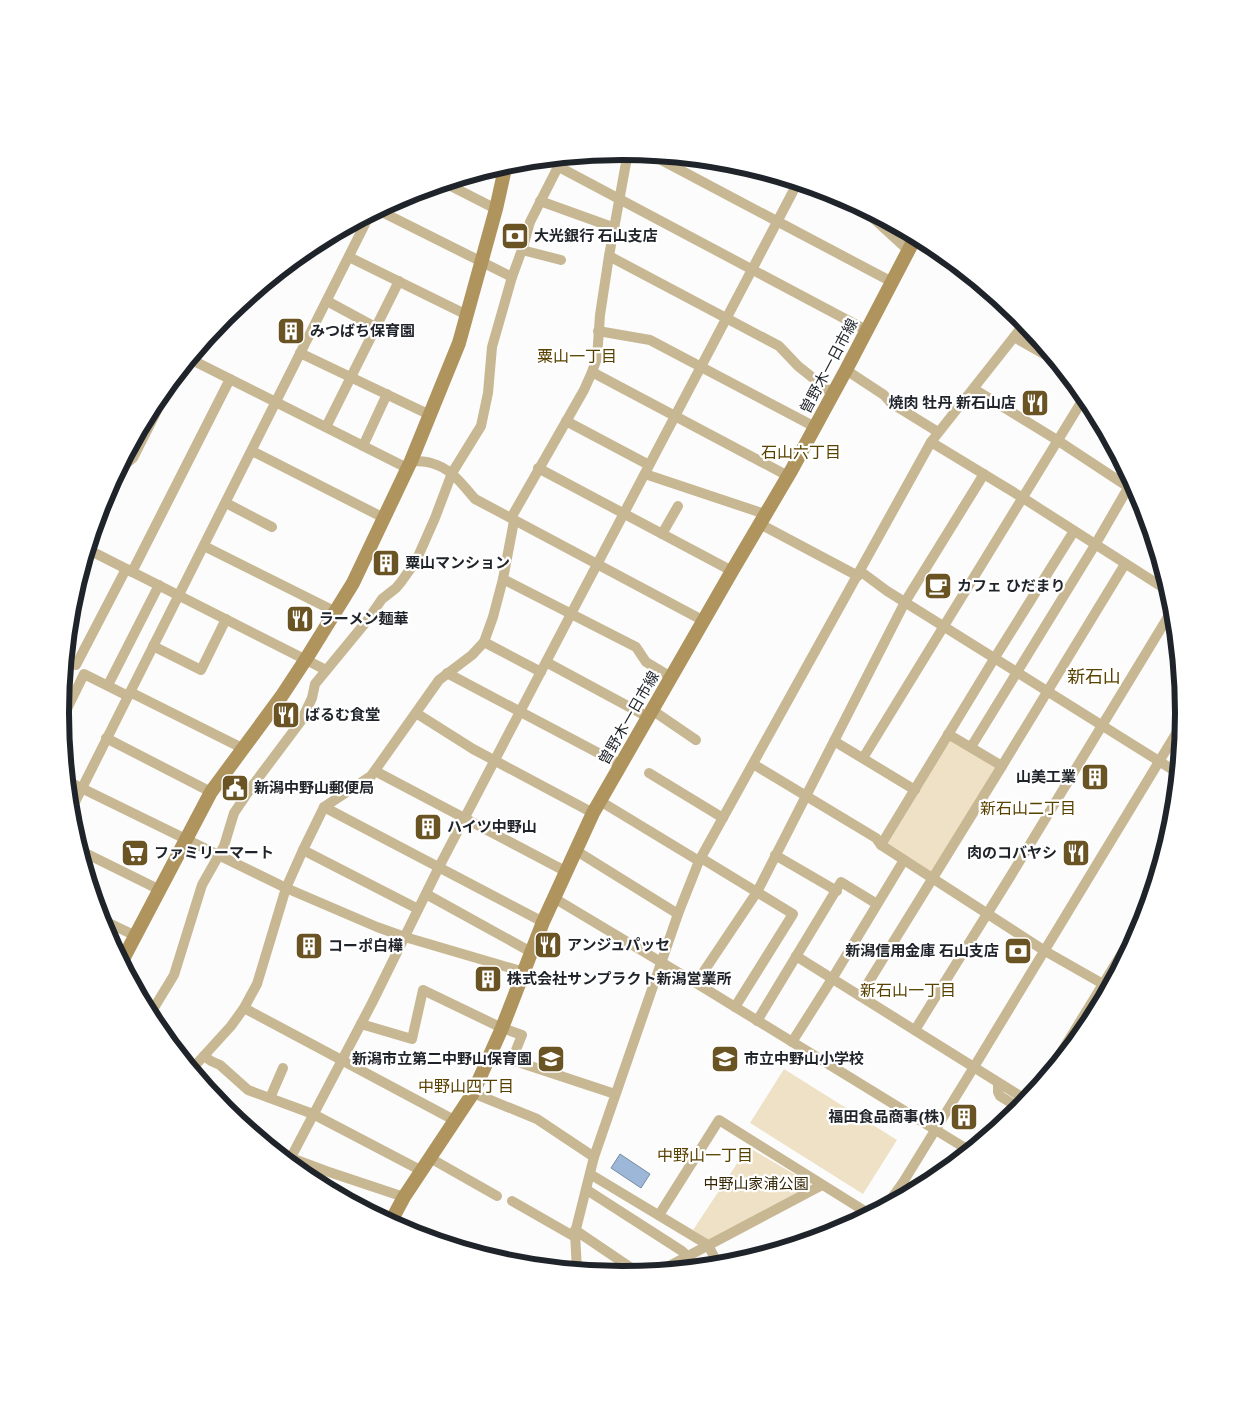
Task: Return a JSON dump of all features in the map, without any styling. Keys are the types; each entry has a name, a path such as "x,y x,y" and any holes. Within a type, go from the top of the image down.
{"main road":[{"path":"125,956 211,792 244,749 306,659 353,583 409,464 459,343 504,173"},
{"name":"曽野木一日市線","path":"393,1217 404,1197 472,1093 502,1028 543,922 575,850 597,807 788,476 912,242"}],"street":[{"path":"195,1065 232,1026 244,1008 260,975 286,888 324,807 371,776 439,680 472,656 484,642 504,579 512,520 538,468 584,390 597,358 598,331 609,256 627,160"},
{"path":"665,162 892,282"},
{"path":"154,1008 174,975 202,885 224,846 234,813 301,721 312,698 315,684 366,622 382,599 396,588 416,561 452,473 481,426 488,393 492,347 512,277 530,222 560,164"},
{"path":"563,164 620,200 866,330"},
{"path":"453,187 496,209"},
{"path":"291,1156 361,1024 439,867 520,711 795,188"},
{"path":"540,201 615,228"},
{"path":"385,213 512,277"},
{"path":"75,801 366,223"},
{"path":"879,223 908,250"},
{"path":"522,250 561,260"},
{"path":"609,256 779,346 798,366 833,394"},
{"path":"349,257 467,316"},
{"path":"326,427 399,281"},
{"path":"327,301 376,327"},
{"path":"577,1265 575,1233 594,1157 678,914 700,859 931,442 1020,329"},
{"path":"598,331 650,340 815,427"},
{"path":"1014,337 1039,350"},
{"path":"300,353 430,414"},
{"path":"195,362 363,446 409,464 430,462 452,473 475,499 704,620"},
{"path":"846,370 938,432"},
{"path":"592,372 788,476"},
{"path":"76,665 230,380"},
{"path":"974,389 1123,480"},
{"path":"363,446 387,394"},
{"path":"864,758 1080,404"},
{"path":"566,421 647,470 762,519 859,573 1172,769"},
{"path":"131,460 147,431"},
{"path":"931,442 1160,586"},
{"path":"252,451 384,518"},
{"path":"538,468 732,571"},
{"path":"696,983 757,892 905,602 984,474"},
{"path":"971,747 1095,545 1127,489"},
{"path":"226,503 272,526"},
{"path":"662,534 678,506"},
{"path":"881,845 1074,531"},
{"path":"204,546 336,612"},
{"path":"93,552 326,670"},
{"path":"860,996 1125,564"},
{"path":"504,579 636,648 646,662 671,676"},
{"path":"108,686 159,585"},
{"path":"915,1030 1167,618"},
{"path":"153,646 201,670 226,619"},
{"path":"484,642 650,714 696,740"},
{"path":"447,673 621,766"},
{"path":"69,704 84,674 244,749"},
{"path":"416,713 473,749 597,807 700,859 793,914 734,1007"},
{"path":"948,734 1002,766"},
{"path":"893,1196 1045,951 1174,737"},
{"path":"106,738 211,792"},
{"path":"834,741 915,790"},
{"path":"753,764 876,838 881,845 1045,951 1104,984"},
{"path":"375,771 566,871"},
{"path":"649,773 723,818"},
{"path":"73,784 286,888 378,927 405,937 524,972"},
{"path":"324,807 543,922"},
{"path":"303,850 418,909"},
{"path":"575,850 678,914"},
{"path":"87,854 160,890"},
{"path":"775,855 836,891"},
{"path":"792,1042 904,860"},
{"path":"757,1021 841,882 877,904"},
{"path":"426,894 531,952"},
{"path":"554,898 964,1148"},
{"path":"111,924 136,936"},
{"path":"796,956 1021,1097"},
{"path":"361,1024 412,1039 423,990 502,1028 522,1035 512,1060"},
{"path":"244,1008 454,1120"},
{"path":"491,1053 615,1094"},
{"path":"204,1056 220,1065 248,1090 313,1114 422,1172"},
{"path":"270,1098 283,1068"},
{"path":"998,1083 1000,1096 1014,1104"},
{"path":"472,1093 537,1119 594,1157"},
{"path":"659,1215 719,1120 865,1211"},
{"path":"430,1158 497,1196"},
{"path":"301,1163 404,1197"},
{"path":"590,1174 708,1245 715,1258"},
{"path":"902,1184 907,1188"},
{"path":"672,1264 822,1185"},
{"path":"587,1190 687,1256"},
{"path":"512,1201 575,1233 629,1267"}],"green space":[{"path":"951,738 997,766 931,873 887,845"},
{"path":"784,1069 897,1140 863,1194 750,1123"},
{"name":"中野山家浦公園","path":"748,1147 811,1184 711,1240 707,1239 693,1230"}],"water":[{"path":"620,1154 650,1174 641,1188 611,1168"}],"place":[{"name":"大光銀行 石山支店","path":"515,236"},
{"name":"みつばち保育園","path":"291,331"},
{"name":"焼肉 牡丹 新石山店","path":"1035,403"},
{"name":"粟山マンション","path":"386,563"},
{"name":"カフェ ひだまり","path":"938,586"},
{"name":"ラーメン麺華","path":"300,619"},
{"name":"ばるむ食堂","path":"286,715"},
{"name":"山美工業","path":"1095,777"},
{"name":"新潟中野山郵便局","path":"235,788"},
{"name":"ハイツ中野山","path":"428,827"},
{"name":"ファミリーマート","path":"135,853"},
{"name":"肉のコバヤシ","path":"1076,853"},
{"name":"アンジュパッセ","path":"548,945"},
{"name":"コーポ白樺","path":"309,946"},
{"name":"新潟信用金庫 石山支店","path":"1018,951"},
{"name":"株式会社サンプラクト新潟営業所","path":"488,979"},
{"name":"新潟市立第二中野山保育園","path":"551,1059"},
{"name":"市立中野山小学校","path":"725,1059"},
{"name":"福田食品商事(株)","path":"964,1117"}],"district":[{"name":"粟山一丁目","path":"577,356"},
{"name":"石山六丁目","path":"801,452"},
{"name":"新石山","path":"1094,677"},
{"name":"新石山二丁目","path":"1028,808"},
{"name":"新石山一丁目","path":"908,990"},
{"name":"中野山四丁目","path":"466,1086"},
{"name":"中野山一丁目","path":"705,1155"}]}
